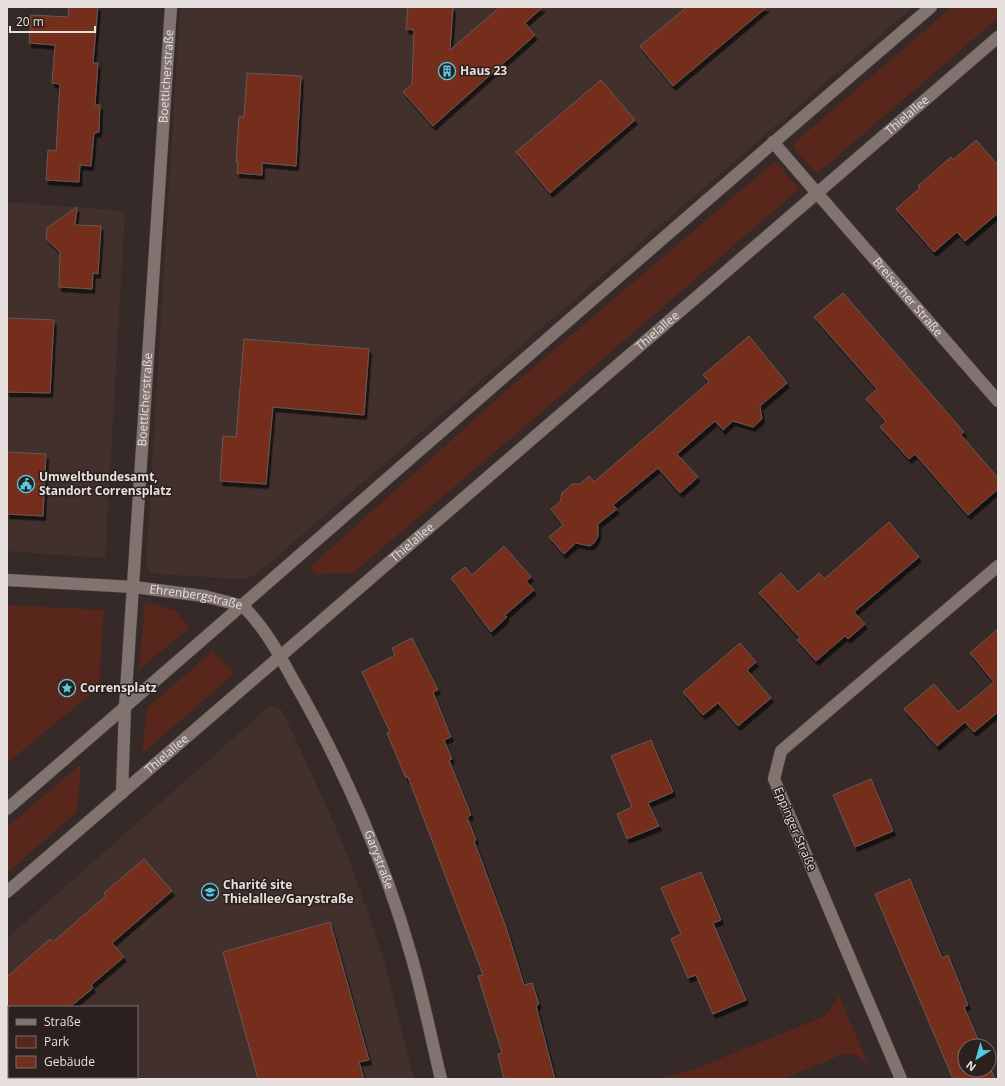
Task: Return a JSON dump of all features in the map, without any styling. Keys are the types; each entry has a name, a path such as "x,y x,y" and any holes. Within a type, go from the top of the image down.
{"main road":[{"name":"Boetticherstraße","path":"122,793 125,707 134,587 170,7"},
{"path":"7,809 243,606 773,142 931,7"},
{"name":"Thielallee","path":"7,892 998,37"},
{"path":"773,142 817,193"},
{"name":"Breisacher Straße","path":"817,193 998,401"},
{"name":"Eppinger Straße","path":"901,1079 774,779 781,751 998,566"},
{"path":"7,580 134,587"},
{"name":"Ehrenbergstraße","path":"134,587 204,596 243,606 256,619 280,655"},
{"name":"Garystraße","path":"280,655 303,694 329,745 376,852 411,955 441,1079"}],"shaded area":[{"path":"180,7 913,7 259,572 251,577 241,579 156,574 151,573 146,564"},
{"path":"7,202 125,211 105,558 7,551"},
{"name":"Charité site Thielallee/Garystraße","path":"270,706 282,710 336,827 355,875 385,964 414,1079 7,1079 7,938"}],"green space":[{"path":"952,7 998,7 998,18 818,173 815,172 794,148 794,143"},
{"path":"776,162 799,189 353,573 315,574 310,567 506,391"},
{"path":"145,602 175,610 190,628 139,669"},
{"path":"7,605 104,610 99,687 7,763"},
{"path":"213,651 234,674 142,754 147,708"},
{"path":"81,764 77,812 7,873 7,827"},
{"path":"837,992 869,1065 858,1056 844,1054 782,1079 659,1079 697,1068 825,1016 837,1001"}],"building":[{"path":"69,7 98,7 93,63 98,63 95,105 100,105 99,132 94,133 91,166 80,165 79,182 46,180 48,150 56,151 60,84 52,83 55,45 29,43 31,15 68,17"},
{"name":"Haus 23","path":"408,7 453,7 450,50 500,7 543,7 525,23 535,35 433,126 403,92 412,84 414,30 406,29"},
{"path":"687,7 767,7 673,86 640,46"},
{"path":"247,73 301,76 296,166 262,163 262,175 237,173 238,162 236,162 239,117 244,117"},
{"path":"601,80 635,120 550,193 516,152"},
{"path":"976,140 998,165 998,213 965,241 957,232 934,252 896,209 920,188 918,186 951,157 953,160"},
{"path":"77,207 75,225 101,226 98,274 93,273 92,289 59,287 60,252 46,239 47,228"},
{"path":"843,293 964,432 961,435 998,478 998,489 968,515 915,454 909,459 880,427 886,422 866,399 877,389 814,317"},
{"path":"7,318 54,320 50,393 7,392"},
{"path":"749,336 787,383 760,406 762,419 753,427 733,421 723,430 715,421 677,454 698,477 680,493 658,468 613,505 617,509 598,524 598,536 594,543 590,546 576,543 564,554 549,537 563,525 551,509 560,502 562,493 572,484 580,484 589,476 594,482 709,382 703,375"},
{"path":"244,339 369,349 364,415 273,407 266,484 220,481 223,436 236,437"},
{"name":"Umweltbundesamt, Standort Corrensplatz","path":"7,452 46,454 43,516 7,514"},
{"path":"889,522 919,557 854,612 865,624 848,639 845,636 816,661 797,640 800,638 759,593 781,573 798,592 819,573 824,579"},
{"path":"504,546 531,577 526,581 534,590 505,615 507,617 491,632 451,578 465,567 472,575"},
{"path":"998,629 998,712 974,732 965,722 937,746 904,709 934,684 958,712 994,682 970,653"},
{"path":"412,638 438,690 433,692 451,737 444,740 452,759 449,760 471,815 467,817 476,840 474,841 506,927 524,985 532,983 539,1004 536,1006 555,1079 504,1079 498,1054 502,1053 478,976 483,975 408,777 406,778 387,733 390,732 362,672 395,655 392,648"},
{"path":"740,643 756,662 747,670 771,698 738,726 718,703 703,715 683,692"},
{"path":"651,740 673,792 648,803 659,826 627,839 617,814 632,807 611,756"},
{"path":"871,779 893,831 855,847 833,795"},
{"path":"144,859 172,891 112,943 124,957 91,985 93,988 71,1006 7,1007 7,977 50,939 53,942 106,896 104,893"},
{"path":"701,872 721,920 713,923 746,1000 713,1014 696,975 688,978 671,939 681,934 661,888"},
{"path":"910,879 942,958 948,955 968,1005 964,1007 978,1038 957,1038 957,1078 995,1079 953,1079 875,894"},
{"path":"330,922 369,1060 359,1062 364,1079 258,1079 223,952"}],"place":[{"name":"Haus 23","path":"447,71"},
{"name":"Umweltbundesamt, Standort Corrensplatz","path":"26,484"},
{"name":"Corrensplatz","path":"67,688"},
{"name":"Charité site Thielallee/Garystraße","path":"210,892"}]}
